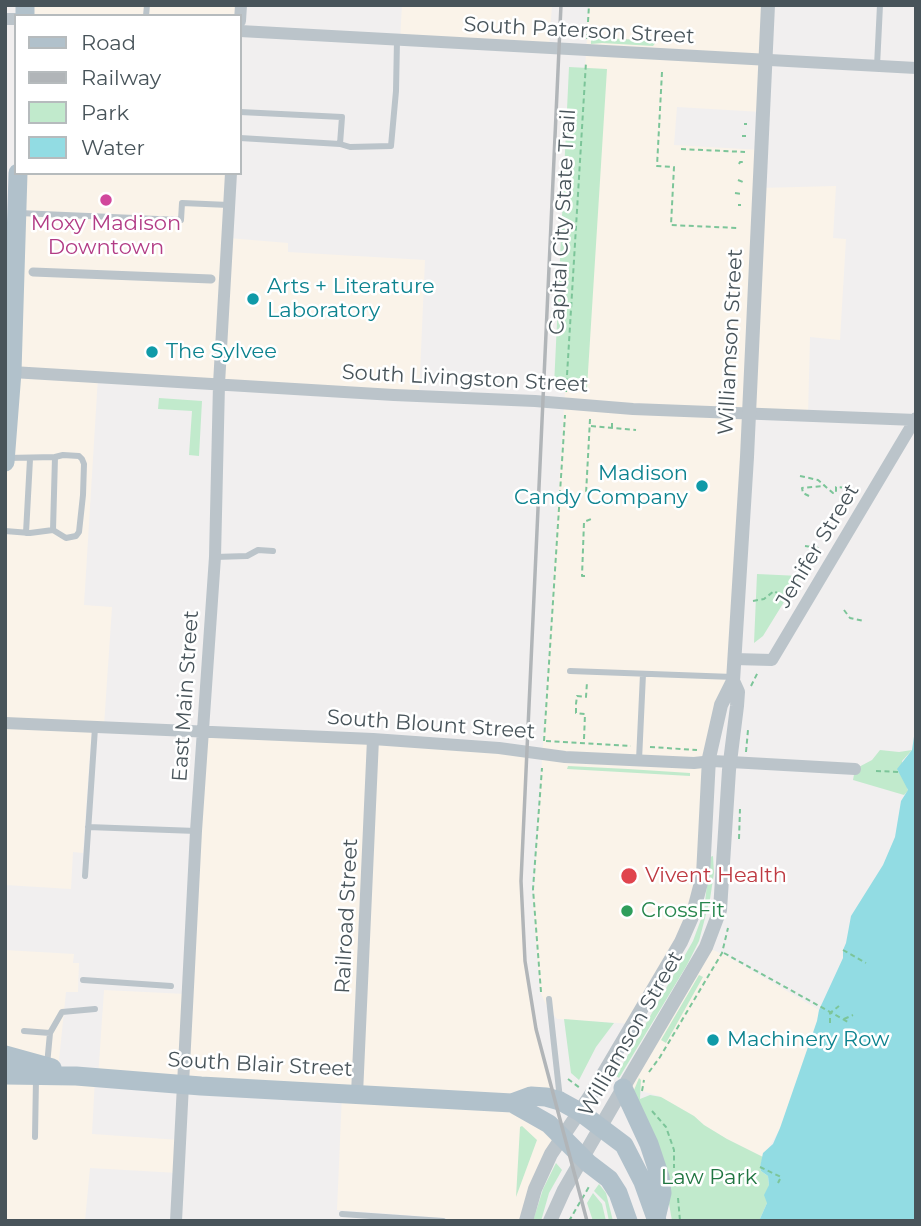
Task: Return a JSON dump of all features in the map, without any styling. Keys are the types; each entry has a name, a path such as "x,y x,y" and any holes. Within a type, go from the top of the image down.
{"main road":[{"path":"5,460 18,175"},
{"name":"South Blair Street","path":"5,1055 42,1071 76,1076 512,1103 534,1096 560,1101 601,1126 635,1142"},
{"path":"5,1076 42,1071"},
{"path":"623,1088 643,1182 656,1220"},
{"name":"South Blair Street","path":"512,1103 549,1124 583,1158 606,1176 615,1187 628,1221"}],"street":[{"name":"Williamson Street","path":"526,1221 540,1175 551,1154 580,1112 681,942 692,917 703,875 709,761 721,705 733,679 749,413 768,5"},
{"name":"South Paterson Street","path":"242,32 916,68"},
{"name":"East Main Street","path":"176,1221 195,831 215,557 219,384 231,175"},
{"path":"33,272 211,279"},
{"name":"South Livingston Street","path":"8,370 633,409 915,419"},
{"name":"Jenifer Street","path":"734,659 772,660 915,419"},
{"name":"Williamson Street","path":"550,1221 601,1126 712,935 720,910 723,882 730,761 738,692 733,679"},
{"name":"South Blount Street","path":"5,723 373,739 499,748 561,756 639,753 709,761 855,769"},
{"name":"Railroad Street","path":"357,1094 373,739"}],"lane":[{"path":"877,66 880,5"},
{"path":"242,138 340,144 350,147 391,146 397,91 397,40"},
{"path":"242,112 342,117 340,144"},
{"path":"17,213 181,220 182,203 229,205"},
{"path":"5,460 63,455 79,456 84,464 79,532 72,539 53,530 26,533 5,531"},
{"path":"53,530 55,457"},
{"path":"26,533 30,458"},
{"path":"215,557 247,556 258,550 273,551"},
{"path":"570,671 733,679"},
{"path":"639,753 643,674"},
{"path":"85,876 95,726"},
{"path":"88,827 195,831"},
{"path":"83,980 171,986"},
{"path":"549,999 560,1101"},
{"path":"34,1138 42,1071 50,1033 62,1012 95,1009"},
{"path":"24,1031 50,1033"},
{"path":"342,1214 443,1221"}],"path":[{"path":"587,44 589,5"},
{"name":"Capital City State Trail","path":"567,386 586,58"},
{"path":"662,72 657,166 674,167 671,225 739,228"},
{"path":"681,149 745,152"},
{"path":"739,164 744,162"},
{"path":"738,180 743,182"},
{"path":"735,193 742,194"},
{"path":"565,418 544,738 639,753 696,750"},
{"path":"590,419 586,494 590,494"},
{"path":"612,420 612,428"},
{"path":"590,426 636,430"},
{"path":"800,477 818,480 833,493 836,493 836,487 853,491"},
{"path":"809,496 803,493 803,488 824,486"},
{"path":"585,576 582,576 584,522 591,519"},
{"path":"805,546 819,548"},
{"path":"753,601 764,599 774,591 787,599"},
{"path":"844,611 853,620 864,621"},
{"path":"584,739 585,714 576,713 577,696 586,697 587,682"},
{"path":"542,768 533,904 540,991 551,1011"},
{"path":"876,771 899,772"},
{"path":"843,950 866,963"},
{"path":"722,953 848,1022"},
{"path":"830,1013 839,1006"},
{"path":"830,1013 830,1023"},
{"path":"843,1020 853,1015"},
{"path":"573,1085 581,1089"},
{"path":"649,1108 666,1127 674,1150 674,1171"},
{"path":"760,1167 781,1177 778,1183"},
{"path":"569,1221 592,1181"},
{"path":"678,1198 680,1221"}],"shaded area":[{"path":"25,5 241,5 240,14 25,14"},
{"path":"402,5 552,5 549,48 400,40"},
{"path":"589,5 768,5 762,112 677,107 674,145 760,150 759,188 836,186 833,238 846,239 840,340 810,337 808,416 749,413 733,681 721,705 701,886 633,1024 557,1019 546,1005 540,991 533,904"},
{"path":"18,175 231,175 228,238 288,243 288,252 425,260 419,396 98,377 84,605 112,607 104,726 92,726 83,853 73,852 71,889 5,885 5,462"},
{"path":"202,732 526,751 521,847 523,942 536,1029 554,1099 524,1098 564,1138 526,1221 446,1221 446,1218 337,1210 342,1094 98,1078 104,990 186,994"},
{"path":"706,947 727,956 819,1010 780,1129 763,1157 727,1139 659,1096 624,1086"},
{"path":"5,950 74,954 73,963 79,963 78,992 66,992 58,1070 95,1078 92,1134 180,1140 178,1173 90,1168 85,1221 5,1221"}],"green space":[{"path":"591,37 657,41 653,46 591,44"},
{"path":"569,67 607,69 587,388 554,386"},
{"path":"159,398 202,401 199,456 189,455 192,411 158,409"},
{"path":"757,574 800,576 763,636 754,643"},
{"path":"880,750 912,750 902,761 908,791 904,795 853,780 855,769 872,760"},
{"path":"568,766 690,773 690,776 567,769"},
{"path":"713,856 714,873 710,899 699,941 619,1078 616,1076 693,941 704,911 710,857"},
{"path":"699,975 703,977 666,1043 661,1040"},
{"path":"564,1019 614,1023 596,1047 579,1080 571,1073"},
{"name":"Law Park","path":"639,1078 640,1099 650,1095 661,1097 727,1139 763,1157 760,1167 768,1176 769,1185 767,1203 759,1221 672,1221 666,1186 634,1090"},
{"path":"520,1127 537,1140 516,1197"},
{"path":"556,1163 562,1170 549,1193 541,1221 533,1221 543,1189"},
{"path":"599,1184 606,1193 613,1221 609,1221 605,1202 594,1191"},
{"path":"593,1193 602,1204 606,1221 593,1221 587,1203"}],"water":[{"path":"916,723 916,1221 759,1221 767,1203 764,1195 769,1185 768,1176 760,1167 763,1153 773,1144 780,1128 819,1010 843,958 851,916 883,865 895,837 901,801 908,790 897,769 912,750"}],"railway":[{"path":"561,5 521,881 525,961 536,1029 587,1221"}],"place":[{"name":"Moxy Madison Downtown","path":"106,200"},
{"name":"Arts + Literature Laboratory","path":"253,299"},
{"name":"The Sylvee","path":"152,352"},
{"name":"Madison Candy Company","path":"702,486"},
{"name":"Vivent Health","path":"629,876"},
{"name":"CrossFit","path":"627,911"},
{"name":"Machinery Row","path":"713,1040"}]}
